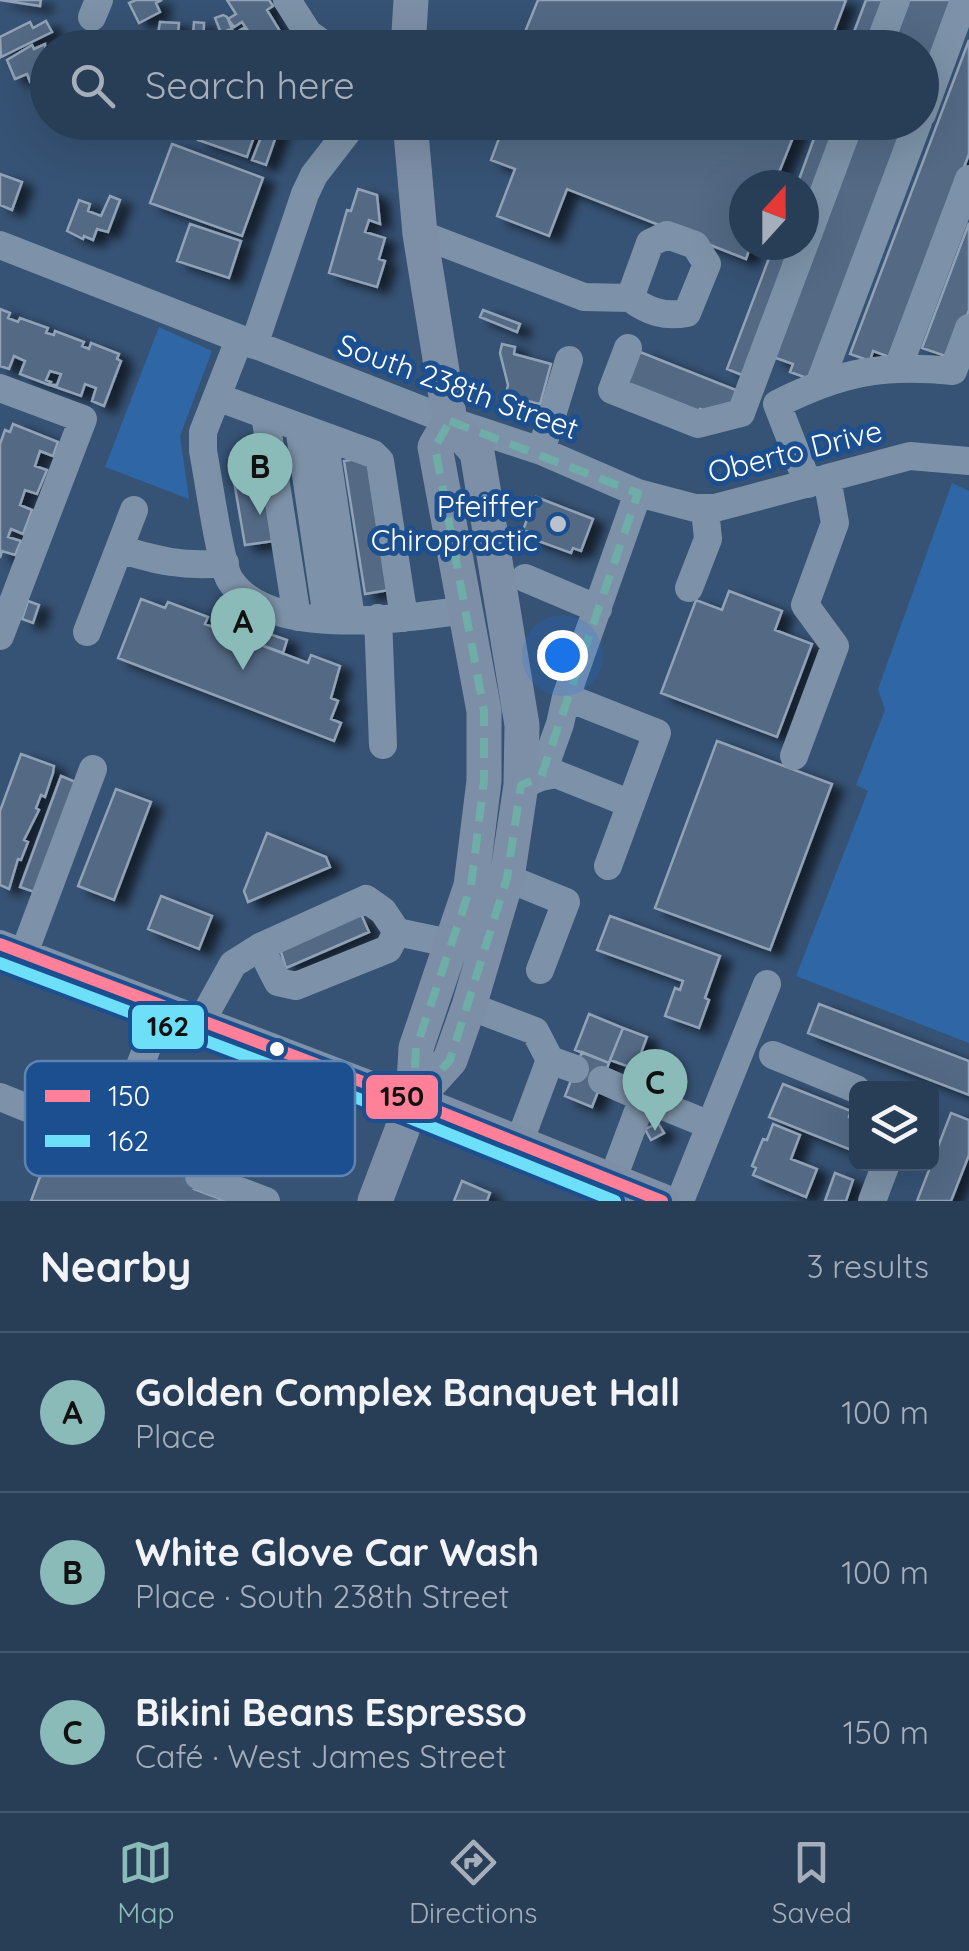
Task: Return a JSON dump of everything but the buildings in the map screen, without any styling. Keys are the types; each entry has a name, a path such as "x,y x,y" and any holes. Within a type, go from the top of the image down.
{"main road":[{"path":"409,30 411,0"},
{"path":"412,140 420,234 450,421 477,452 512,579 522,725 531,782 507,878 450,1060 413,1100"},
{"path":"375,1201 413,1100 416,1048 471,886 484,781 484,711 436,447 450,421"},
{"path":"413,1100 662,1201"}],"street":[{"path":"286,0 306,30"},
{"path":"885,30 896,0"},
{"path":"939,68 964,0"},
{"path":"341,140 311,180 246,342 217,397 204,432 203,451 228,578 244,595 274,611 297,617 365,618 466,610"},
{"path":"819,205 843,140"},
{"path":"820,382 911,140"},
{"path":"898,368 969,179"},
{"path":"420,234 584,296 630,298"},
{"name":"South 238th Street","path":"0,245 638,492"},
{"path":"741,413 798,260"},
{"path":"628,348 612,390 698,424 777,404 820,382 874,369 953,371 969,328"},
{"path":"540,451 569,360"},
{"path":"0,388 83,419 7,597 0,636"},
{"path":"217,397 373,454 380,460 365,618"},
{"path":"777,404 818,481 835,523 805,605 835,646 794,756"},
{"path":"265,415 297,617"},
{"path":"312,432 365,618 382,745"},
{"name":"Oberto Drive","path":"638,492 705,509 910,456 969,461"},
{"path":"531,782 566,697 638,492"},
{"path":"689,588 708,539 705,509"},
{"path":"88,632 134,510"},
{"path":"119,549 170,564 226,562"},
{"path":"512,579 598,609"},
{"path":"566,697 657,733 608,866"},
{"path":"93,769 12,948 310,1061"},
{"path":"531,782 556,774 631,804"},
{"path":"507,878 566,902 540,970"},
{"path":"202,1020 233,964 260,947 366,900 383,911 398,932 454,944"},
{"path":"260,947 278,982 296,986 388,949 398,932"},
{"path":"680,1201 767,984"},
{"path":"142,1061 163,1006"},
{"path":"469,1006 536,1031 563,1064 518,1143"},
{"path":"773,1055 849,1085"},
{"path":"355,1078 413,1100"},
{"path":"602,1080 710,1125"},
{"path":"0,1097 25,1107"},
{"path":"612,1181 643,1098"},
{"path":"872,1201 883,1171"},
{"path":"199,1176 266,1201"}],"highlighted area":[{"path":"450,421 638,493 541,777 521,785 507,878 450,1060 413,1101 416,1048 471,886 484,781 484,711 435,447"}],"shaded area":[{"path":"159,327 212,351 180,436 189,499 105,467"},
{"path":"952,483 969,491 969,1043 796,976 868,791 856,785 885,710 878,689"}],"transit line":[{"name":"150","path":"0,944 308,1061"},
{"name":"162","path":"0,963 259,1061"},
{"name":"150","path":"355,1079 662,1201"},
{"name":"162","path":"355,1097 615,1201"}],"place":[{"name":"White Glove Car Wash","path":"260,515"},
{"name":"Pfeiffer Chiropractic","path":"558,524"},
{"name":"Golden Complex Banquet Hall","path":"243,670"},
{"name":"Bikini Beans Espresso","path":"655,1131"}]}
